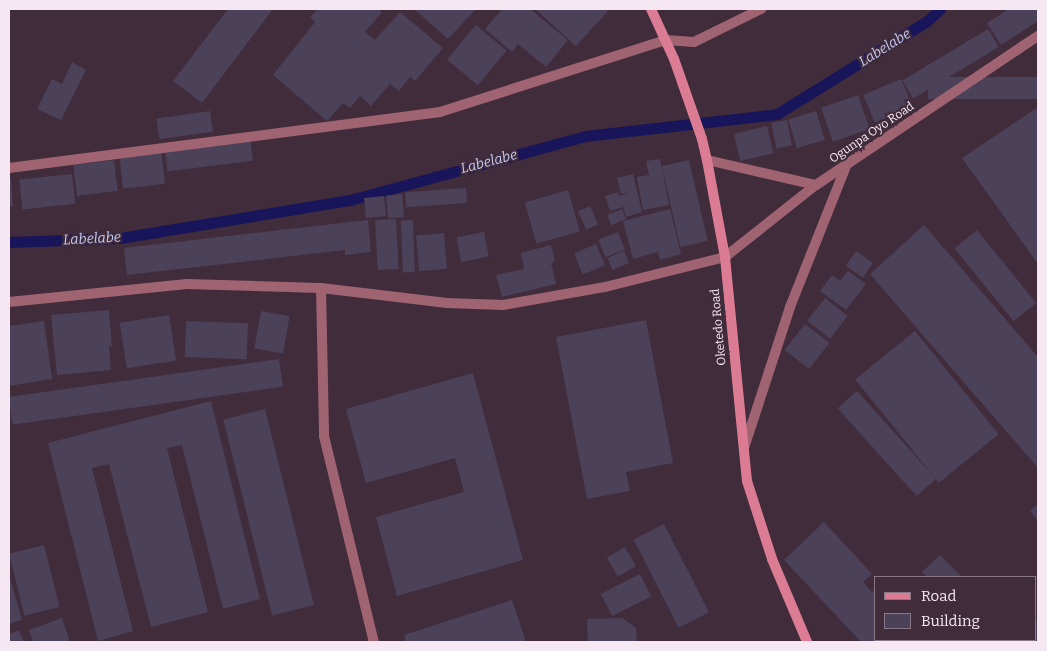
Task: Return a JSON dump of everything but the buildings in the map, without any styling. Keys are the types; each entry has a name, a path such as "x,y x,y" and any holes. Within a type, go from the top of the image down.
{"street":[{"name":"Oketedo Road","path":"651,9 674,60 702,139 725,256 747,480 772,559 808,642"},
{"path":"9,168 440,112 666,40 694,42 761,9"},
{"name":"Ogunpa Oyo Road","path":"725,256 816,184 846,166 1038,36"},
{"path":"706,160 816,184"},
{"path":"744,448 790,307 846,166"},
{"path":"9,302 187,284 321,288 447,303 503,304 605,287 725,256"},
{"path":"321,288 324,436 374,642"}],"waterway":[{"name":"Labelabe","path":"9,242 120,238 350,200 585,136 777,114 927,21 940,9"}]}
